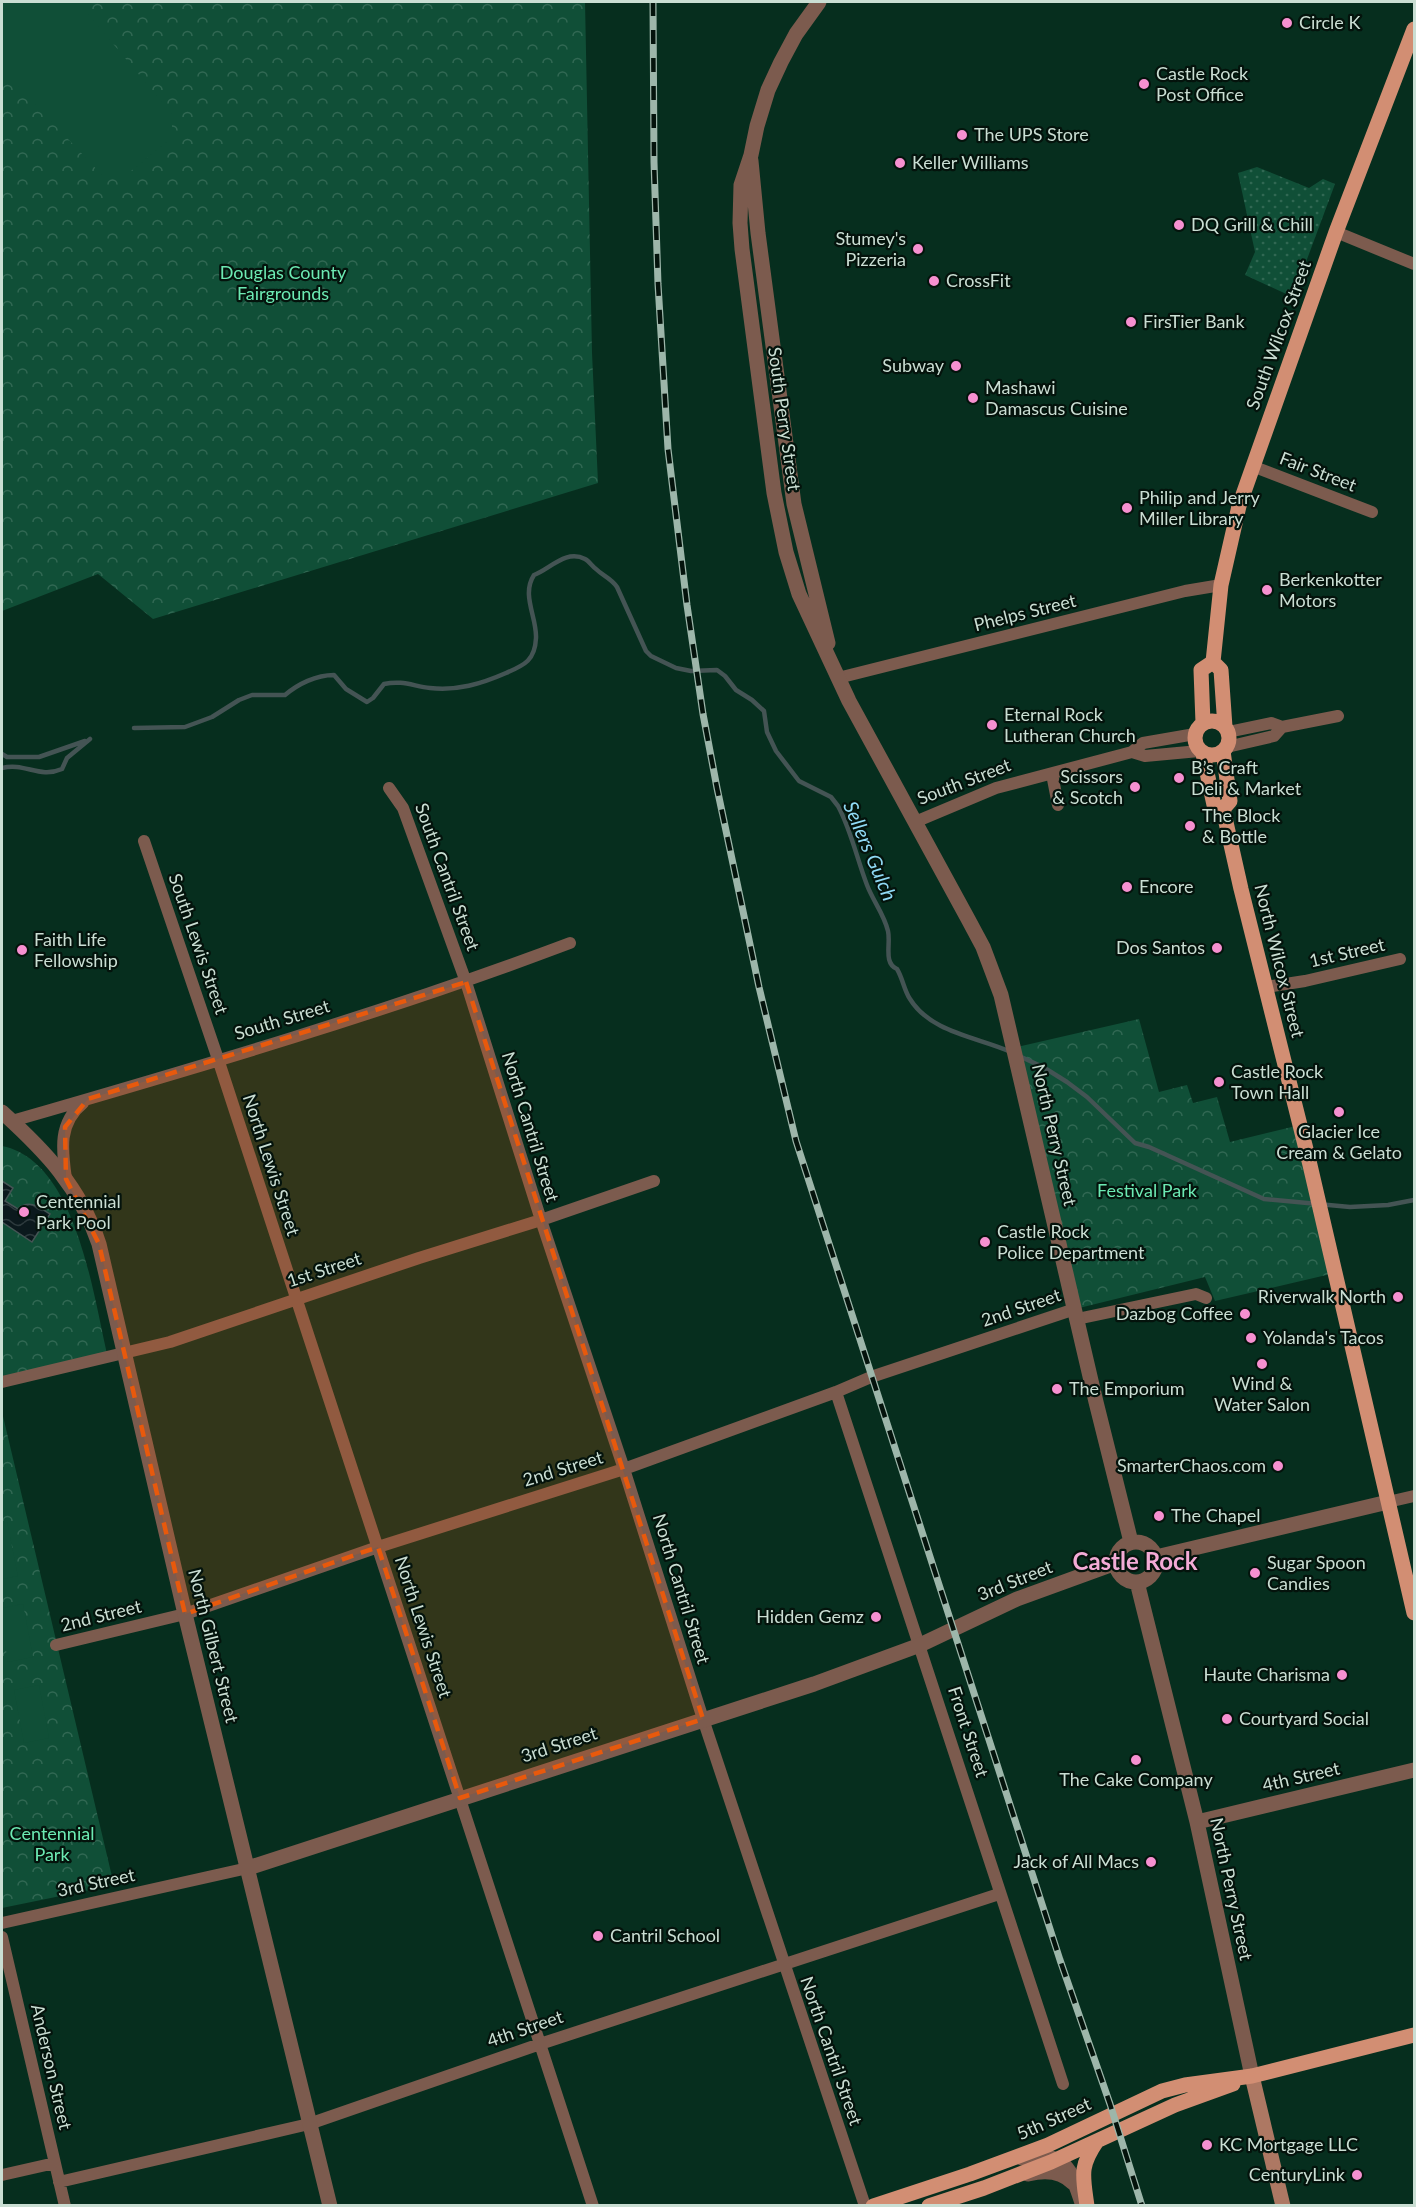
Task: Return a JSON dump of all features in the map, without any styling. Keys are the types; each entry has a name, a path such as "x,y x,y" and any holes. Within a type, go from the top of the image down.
{"main road":[{"name":"South Wilcox Street","path":"1213,662 1221,585 1231,538 1252,466 1336,232 1414,29"},
{"name":"South Wilcox Street","path":"1199,729 1201,670 1213,662"},
{"name":"South Wilcox Street","path":"1213,662 1221,670 1226,739"},
{"path":"1214,721 1226,739 1214,756 1201,752 1196,746 1199,729 1214,721"},
{"name":"North Wilcox Street","path":"1224,809 1230,801 1226,739"},
{"name":"North Wilcox Street","path":"1201,752 1214,805 1224,809"},
{"name":"North Wilcox Street","path":"1224,809 1310,1165 1414,1613"},
{"name":"5th Street","path":"873,2205 1008,2161 1072,2135 1162,2091 1185,2085 1252,2076 1414,2035"},
{"name":"5th Street","path":"929,2205 1002,2181 1058,2159 1175,2105 1252,2076"},
{"name":"North Perry Street","path":"1252,2076 1283,2205"},
{"path":"1085,2205 1084,2162 1097,2141"}],"street":[{"name":"South Perry Street","path":"819,2 796,34 765,99 751,155 758,233 793,496 808,567 838,678 915,822"},
{"path":"1336,232 1414,264"},
{"name":"Fair Street","path":"1252,466 1372,512"},
{"name":"Phelps Street","path":"838,678 1185,591 1221,585"},
{"path":"1226,739 1274,736 1282,728 1338,716"},
{"name":"South Street","path":"915,822 980,794 1132,752 1143,743 1199,729"},
{"name":"South Street","path":"1132,752 1145,756 1201,752"},
{"path":"1052,774 1058,805"},
{"name":"South Cantril Street","path":"389,788 403,808 466,982"},
{"name":"North Perry Street","path":"915,822 983,947 1000,994 1131,1542"},
{"name":"South Lewis Street","path":"144,841 218,1059"},
{"name":"South Street","path":"5,1119 88,1099 466,982 570,943"},
{"name":"1st Street","path":"1266,987 1305,981 1400,959"},
{"name":"North Cantril Street","path":"466,982 541,1220 624,1469 702,1719 865,2205"},
{"name":"North Lewis Street","path":"218,1059 593,2205"},
{"path":"66,1179 62,1146 64,1127 73,1112 88,1099"},
{"name":"North Gilbert Street","path":"5,1119 54,1164 66,1179 83,1205 99,1244 185,1614 330,2205"},
{"name":"1st Street","path":"2,1382 170,1342 295,1298 541,1220 654,1181"},
{"name":"2nd Street","path":"56,1645 185,1614 378,1547 624,1469 836,1392 871,1377 1076,1314 1196,1294 1206,1298"},
{"name":"Front Street","path":"836,1392 1063,2084"},
{"path":"1156,1557 1414,1496"},
{"path":"1131,1542 1149,1546 1156,1557 1155,1570 1146,1579 1137,1582 1122,1576 1116,1563 1120,1550 1131,1542"},
{"name":"3rd Street","path":"2,1923 248,1868 814,1684 920,1646 1017,1599 1116,1563"},
{"name":"North Perry Street","path":"1137,1582 1197,1822 1252,2076"},
{"name":"4th Street","path":"1197,1822 1414,1770"},
{"name":"4th Street","path":"59,2182 309,2124 540,2044 999,1894"},
{"name":"Anderson Street","path":"2,1937 65,2205"},
{"path":"1008,2161 1040,2155 1058,2159 1068,2170 1085,2205"},
{"path":"2,2175 55,2163"},
{"path":"1002,2181 1044,2172 1067,2176 1077,2187"}],"highlighted area":[{"path":"466,982 703,1719 460,1798 378,1547 185,1614 99,1244 66,1179 65,1127 88,1099"}],"green space":[{"name":"Douglas County Fairgrounds","path":"2,2 585,2 592,353 598,483 153,619 98,574 2,611"},
{"path":"78,2 172,114 172,138 126,175 102,175 2,69 2,3"},
{"path":"1257,167 1309,188 1323,179 1335,184 1293,297 1245,275 1255,252 1238,173"},
{"name":"Festival Park","path":"1139,1019 1159,1092 1187,1085 1193,1103 1217,1097 1230,1142 1300,1125 1335,1273 1215,1301 1205,1277 1075,1309 1013,1048"},
{"path":"2,1146 27,1157 48,1177 65,1203 78,1234 88,1268 108,1358 2,1382"},
{"name":"Centennial Park","path":"2,1412 114,1885 2,1908"},
{"path":"7,1522 18,1576 2,1579 2,1524"},
{"path":"23,1604 33,1657 8,1662 2,1626 2,1608"},
{"path":"39,1685 49,1738 24,1743 14,1690"}],"water":[{"name":"Centennial Park Pool","path":"2,1181 13,1188 5,1201 18,1209 30,1204 34,1205 50,1214 32,1242 2,1222"}],"waterway":[{"name":"Sellers Gulch","path":"134,728 185,727 212,717 239,700 252,695 285,695 308,681 327,675 334,675 346,689 367,702 384,684 402,683 430,688 450,688 469,686 497,677 524,664 534,652 536,630 529,598 530,583 534,575 571,556 585,559 617,587 646,651 651,656 676,668 691,671 717,670 725,676 736,690 764,711 767,732 776,751 799,781 831,797 838,806 867,885 886,925 889,936 890,962 897,969 908,996 919,1010 942,1027 1011,1052"},
{"path":"2,768 18,767 54,772 62,769 67,758 90,739"},
{"name":"Sellers Gulch","path":"2,754 7,757 39,757 85,741"},
{"name":"Sellers Gulch","path":"1019,1056 1067,1082 1087,1097 1135,1143 1149,1147 1264,1199 1350,1207 1388,1205 1414,1200"}],"railway":[{"path":"653,2 654,162 658,284 668,449 703,714 759,987 796,1141 1060,1960 1110,2104 1142,2206"}],"place":[{"name":"Circle K","path":"1287,23"},
{"name":"Castle Rock Post Office","path":"1144,84"},
{"name":"The UPS Store","path":"962,135"},
{"name":"Keller Williams","path":"900,163"},
{"name":"DQ Grill & Chill","path":"1179,225"},
{"name":"Stumey's Pizzeria","path":"918,249"},
{"name":"CrossFit","path":"934,281"},
{"name":"FirsTier Bank","path":"1131,322"},
{"name":"Subway","path":"956,366"},
{"name":"Mashawi Damascus Cuisine","path":"973,398"},
{"name":"Philip and Jerry Miller Library","path":"1127,508"},
{"name":"Berkenkotter Motors","path":"1267,590"},
{"name":"Eternal Rock Lutheran Church","path":"992,725"},
{"name":"B’s Craft Deli & Market","path":"1179,778"},
{"name":"Scissors & Scotch","path":"1135,787"},
{"name":"The Block & Bottle","path":"1190,826"},
{"name":"Encore","path":"1127,887"},
{"name":"Dos Santos","path":"1217,948"},
{"name":"Faith Life Fellowship","path":"22,950"},
{"name":"Castle Rock Town Hall","path":"1219,1082"},
{"name":"Glacier Ice Cream & Gelato","path":"1339,1112"},
{"name":"Centennial Park Pool","path":"24,1212"},
{"name":"Castle Rock Police Department","path":"985,1242"},
{"name":"Riverwalk North","path":"1398,1297"},
{"name":"Dazbog Coffee","path":"1245,1314"},
{"name":"Yolanda's Tacos","path":"1251,1338"},
{"name":"Wind & Water Salon","path":"1262,1364"},
{"name":"The Emporium","path":"1057,1389"},
{"name":"SmarterChaos.com","path":"1278,1466"},
{"name":"The Chapel","path":"1159,1516"},
{"name":"Sugar Spoon Candies","path":"1255,1573"},
{"name":"Hidden Gemz","path":"876,1617"},
{"name":"Haute Charisma","path":"1342,1675"},
{"name":"Courtyard Social","path":"1227,1719"},
{"name":"The Cake Company","path":"1136,1760"},
{"name":"Jack of All Macs","path":"1151,1862"},
{"name":"Cantril School","path":"598,1936"},
{"name":"KC Mortgage LLC","path":"1207,2145"},
{"name":"CenturyLink","path":"1357,2175"}],"district":[{"name":"Castle Rock","path":"1135,1562"}]}
